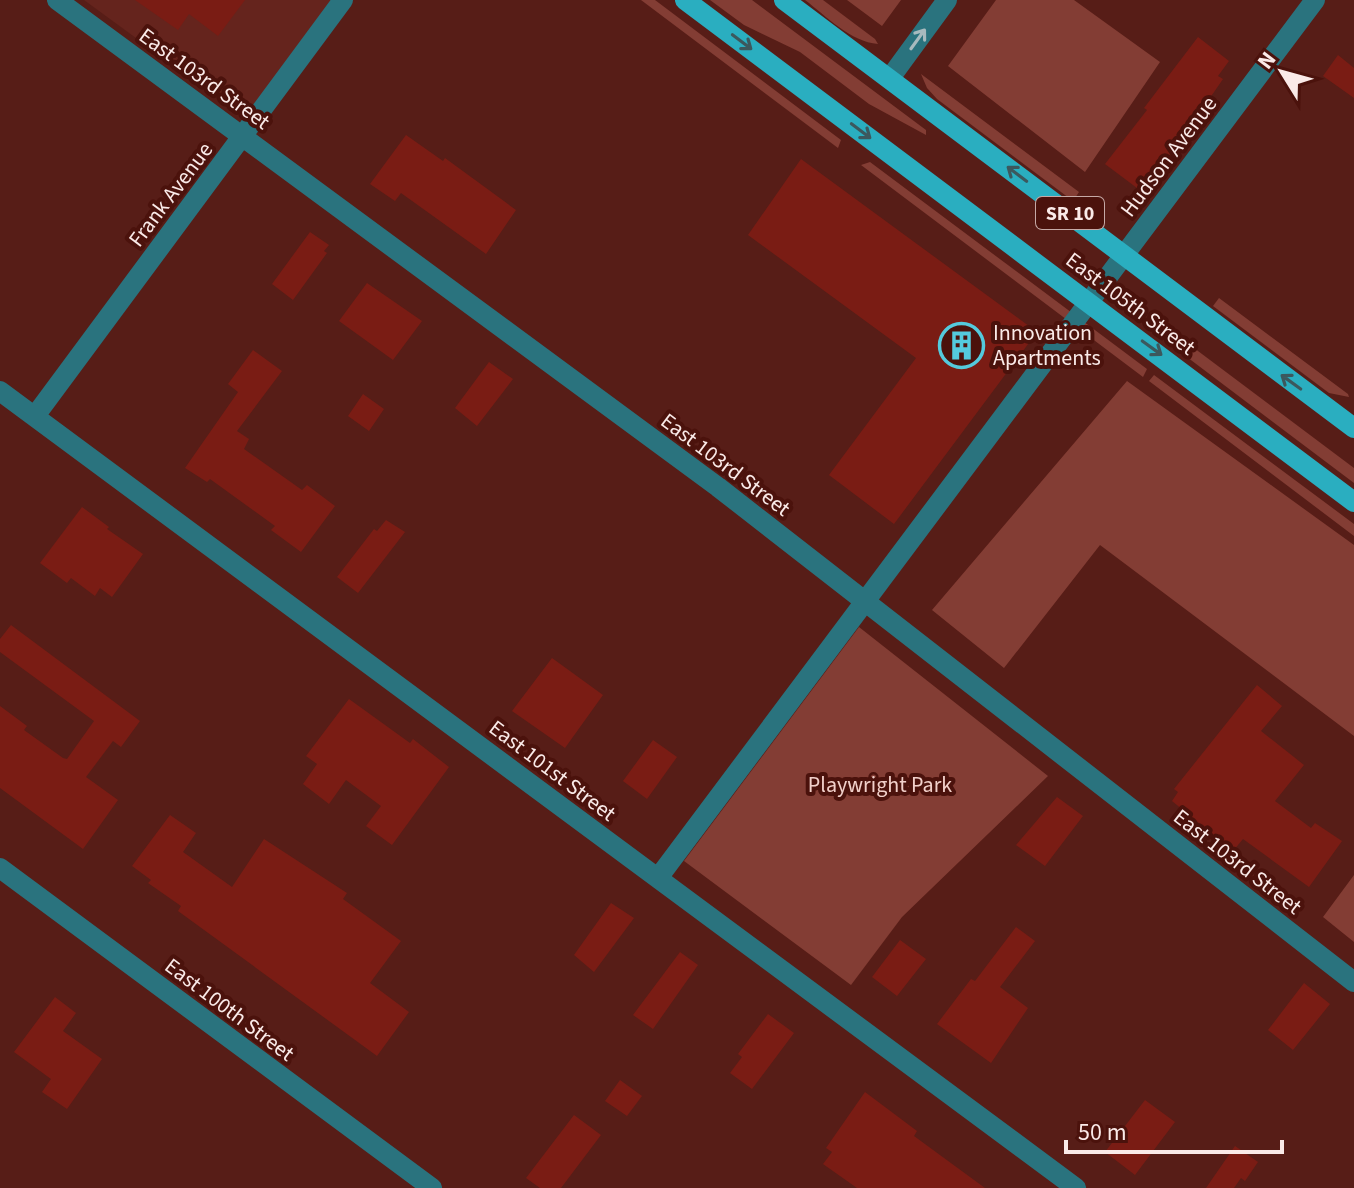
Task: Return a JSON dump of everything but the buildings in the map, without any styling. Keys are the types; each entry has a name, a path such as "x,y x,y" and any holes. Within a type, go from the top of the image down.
{"main road":[{"name":"East 105th Street","path":"685,0 1354,502"},
{"name":"East 105th Street","path":"784,0 1354,428"}],"street":[{"name":"East 103rd Street","path":"57,0 718,487 1354,982"},
{"name":"Frank Avenue","path":"35,416 343,0"},
{"path":"890,78 947,0"},
{"name":"Hudson Avenue","path":"658,878 1315,0"},
{"name":"East 101st Street","path":"0,391 1076,1188"},
{"name":"East 100th Street","path":"0,868 432,1188"}],"shaded area":[{"path":"84,0 343,0 261,112 244,117"}],"green space":[{"path":"641,0 655,0 841,140 838,148"},
{"path":"710,0 752,0 926,130 926,135 869,104 800,52 744,25"},
{"path":"805,0 823,0 878,44 858,39"},
{"path":"847,0 901,0 882,26"},
{"path":"996,0 1074,0 1160,62 1085,172 948,66"},
{"path":"921,74 1079,192 1073,201 937,99 927,88"},
{"path":"870,162 1147,369 1143,377 861,165"},
{"path":"1219,298 1349,397 1329,393 1213,306"},
{"path":"1182,339 1354,468 1354,483 1175,348"},
{"path":"1154,375 1354,524 1354,536 1149,381"},
{"path":"1127,381 1354,545 1354,736 1100,545 1004,668 932,610"},
{"name":"Playwright Park","path":"859,627 1048,776 902,917 851,985 684,861"},
{"path":"1354,875 1354,942 1323,917"}],"place":[{"name":"Innovation Apartments","path":"962,345"}]}
